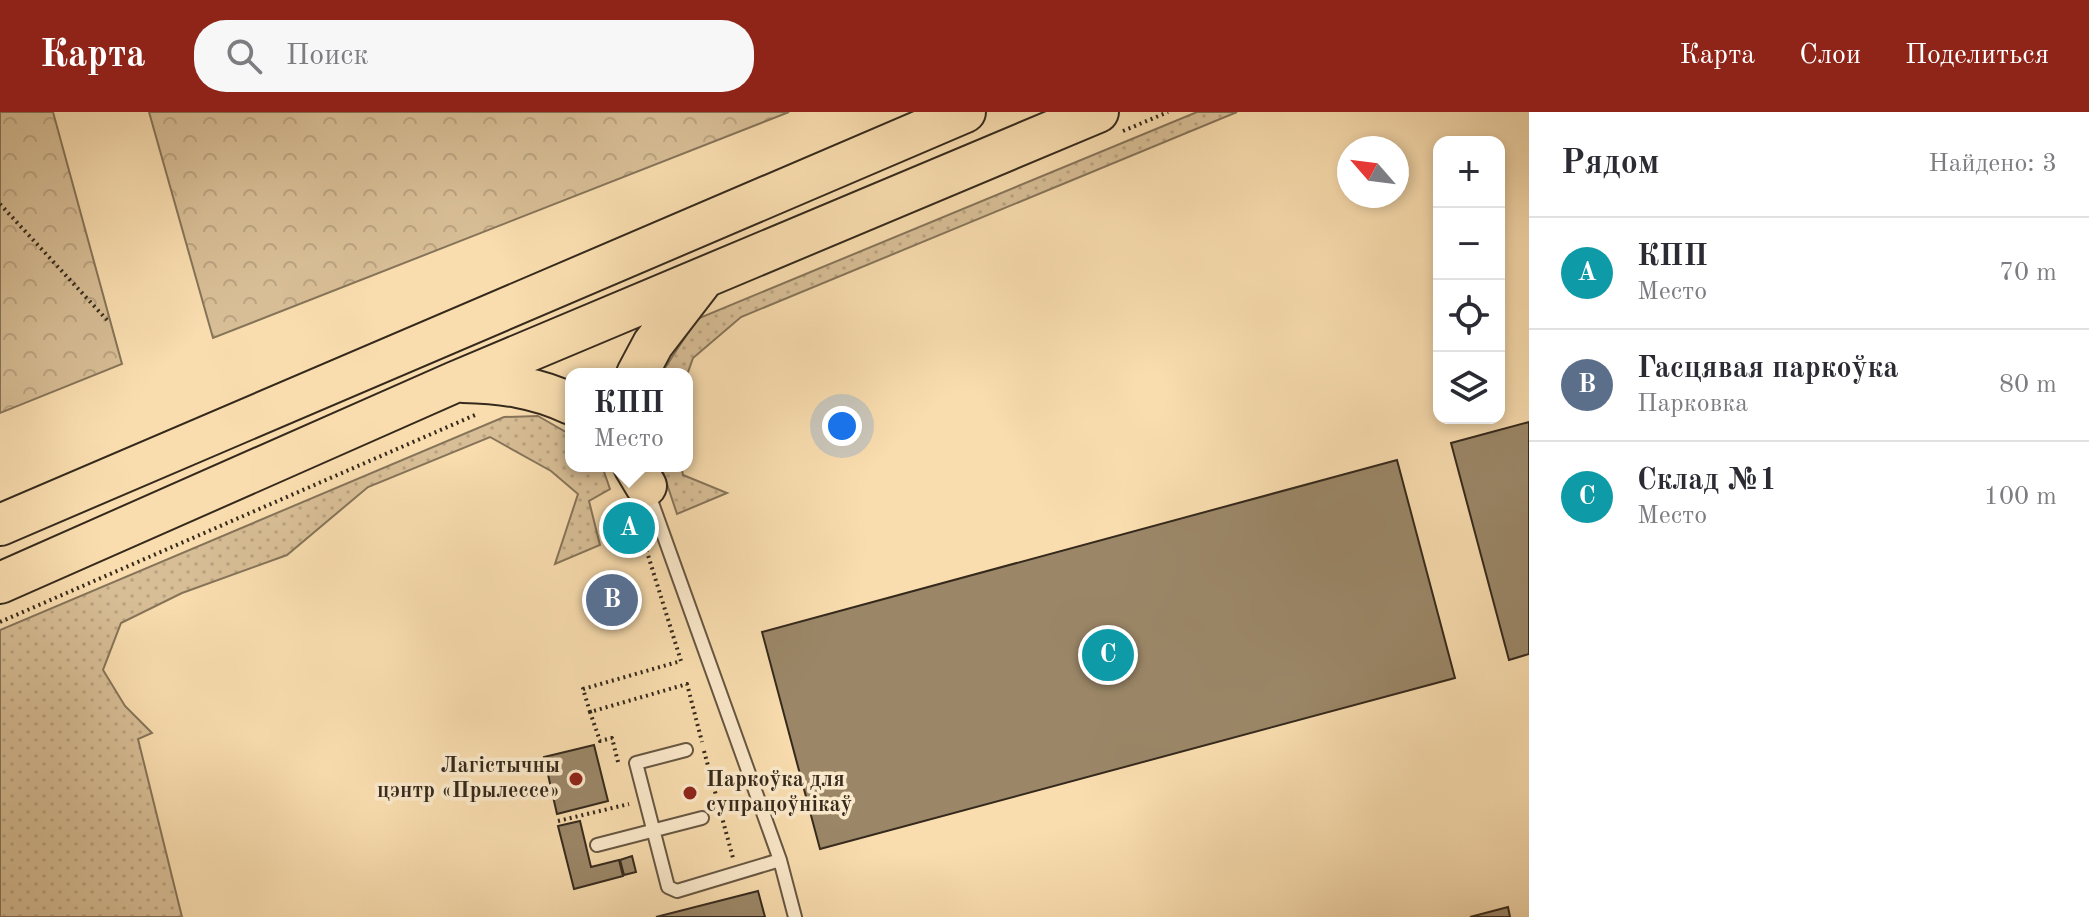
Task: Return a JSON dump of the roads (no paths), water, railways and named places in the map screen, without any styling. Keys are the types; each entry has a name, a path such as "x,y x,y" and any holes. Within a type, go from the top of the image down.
{"highway":[{"path":"0,525 965,112"},
{"path":"0,583 455,382 1098,112"},
{"path":"640,368 653,344 704,278"},
{"path":"455,382 503,383 550,394 565,401"}],"lane":[{"path":"640,473 780,860 795,917"},
{"path":"686,750 636,763 668,887 677,891 780,860"},
{"path":"597,845 702,818"}],"place":[{"name":"КПП","path":"629,528"},
{"name":"Гасцявая паркоўка","path":"612,600"},
{"name":"Склад №1","path":"1108,655"},
{"name":"Лагістычны цэнтр «Прылессе»","path":"576,779"},
{"name":"Паркоўка для супрацоўнікаў","path":"690,793"}]}
